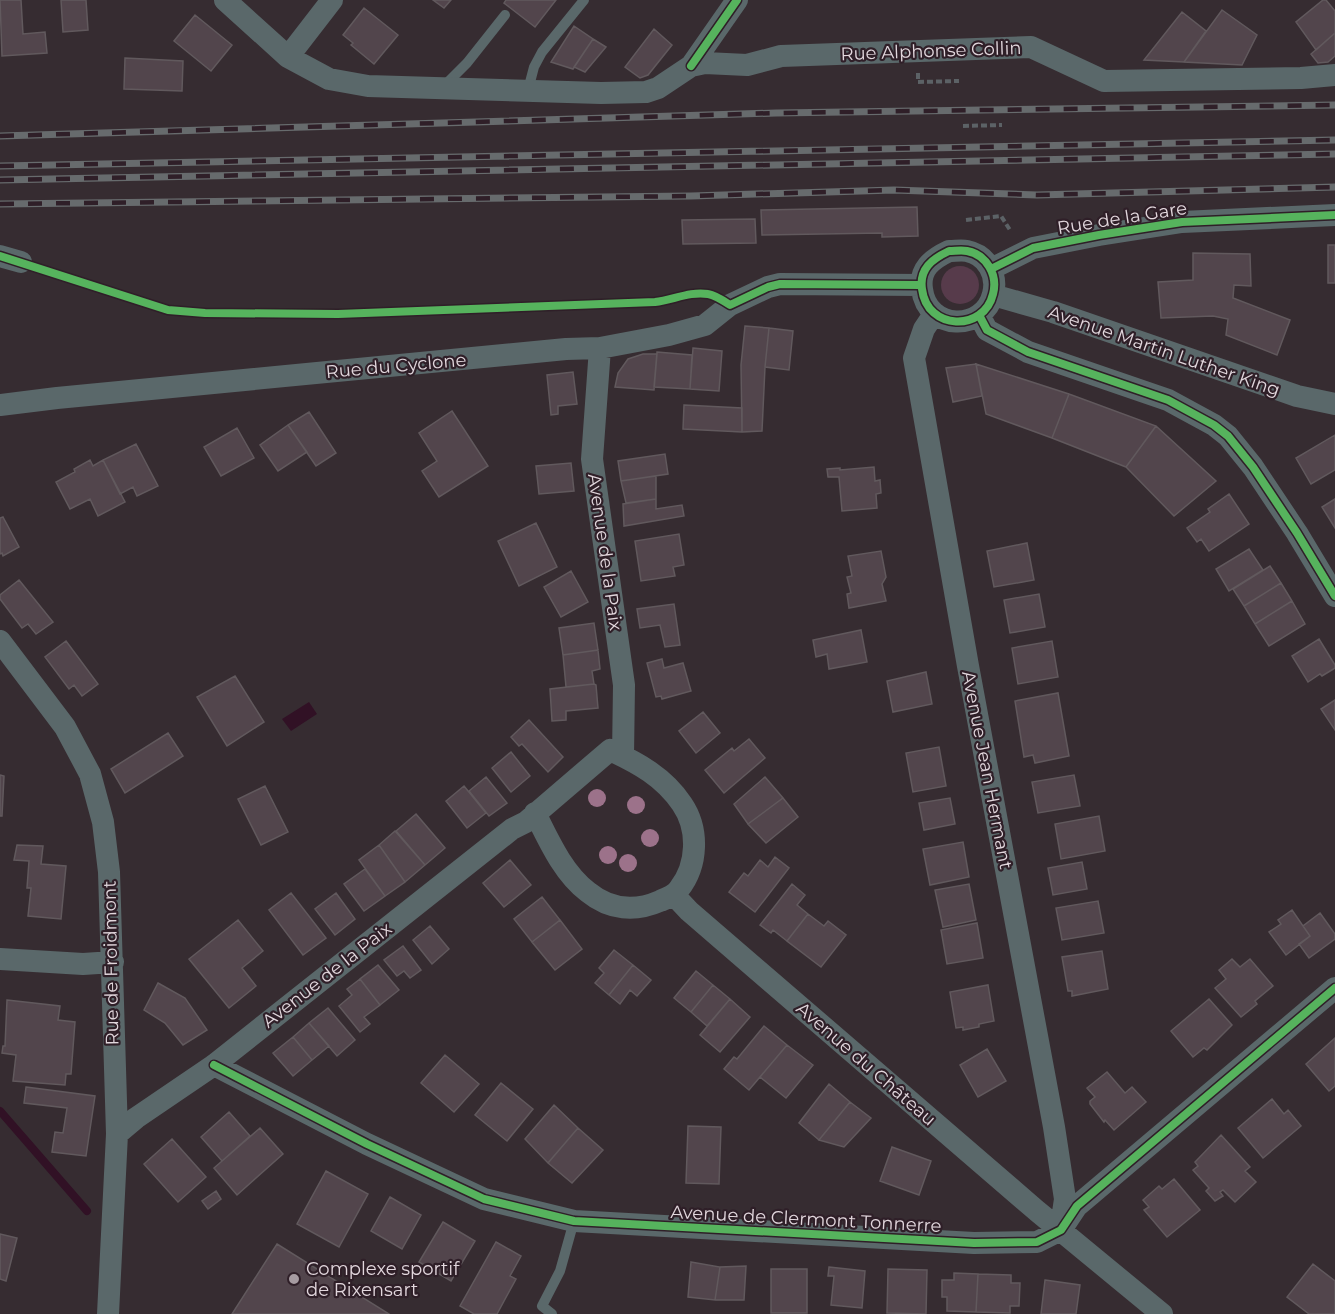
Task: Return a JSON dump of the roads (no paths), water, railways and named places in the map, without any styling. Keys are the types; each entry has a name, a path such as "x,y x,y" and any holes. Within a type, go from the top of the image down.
{"street":[{"name":"Rue Alphonse Collin","path":"225,0 288,57 329,80 368,86 601,93 646,92 658,88 691,66 705,63 747,65 781,56 1031,47 1104,81 1301,78 1335,75"},
{"path":"288,57 332,0"},
{"path":"691,66 737,0"},
{"name":"Rue de la Gare","path":"991,269 1034,248 1182,222 1335,215"},
{"path":"967,250 981,257 991,269 995,282 993,295 988,306 979,315 957,322 934,314 924,302 921,285 924,270 934,259 949,251 967,250"},
{"name":"Rue du Cyclone","path":"0,405 600,348 705,325 730,305 768,286 780,284 921,285"},
{"name":"Avenue Martin Luther King","path":"993,295 1053,312 1297,396 1335,404"},
{"name":"Avenue Jean Hermant","path":"934,314 924,329 914,358 968,666 1054,1127 1065,1199 1061,1230"},
{"path":"979,315 987,330 1028,352 1168,400 1215,425 1228,436 1253,467 1335,596"},
{"name":"Avenue de la Paix","path":"600,348 592,459 624,685 623,756"},
{"name":"Rue de Froidmont","path":"0,641 64,727 90,774 102,817 109,867 113,962 112,1043 117,1134 108,1314"},
{"path":"610,750 649,770 669,788 682,804 691,824 695,848 690,872 674,895 645,907 630,909 615,906 597,899 577,883 563,865 535,813 610,750"},
{"name":"Avenue de la Paix","path":"117,1134 136,1118 214,1065 535,813"},
{"name":"Avenue du Château","path":"674,895 689,911 1162,1314"},
{"path":"0,959 73,964 113,962"},
{"path":"1061,1230 1077,1206 1335,988"},
{"name":"Avenue de Clermont Tonnerre","path":"214,1065 367,1144 484,1199 574,1221 974,1243 1037,1242 1061,1230"}],"lane":[{"path":"528,90 534,67 542,52 584,0"},
{"path":"442,88 467,63 505,15"},
{"path":"552,1314 542,1306 560,1271 574,1221"}],"waterway":[{"path":"0,1111 87,1211"}],"railway":[{"path":"0,136 776,113 1335,105"},
{"path":"0,166 1335,140"},
{"path":"0,180 1335,154"},
{"path":"0,204 691,196 894,190 1037,195 1335,187"}],"place":[{"name":"Complexe sportif de Rixensart","path":"294,1279"}]}
